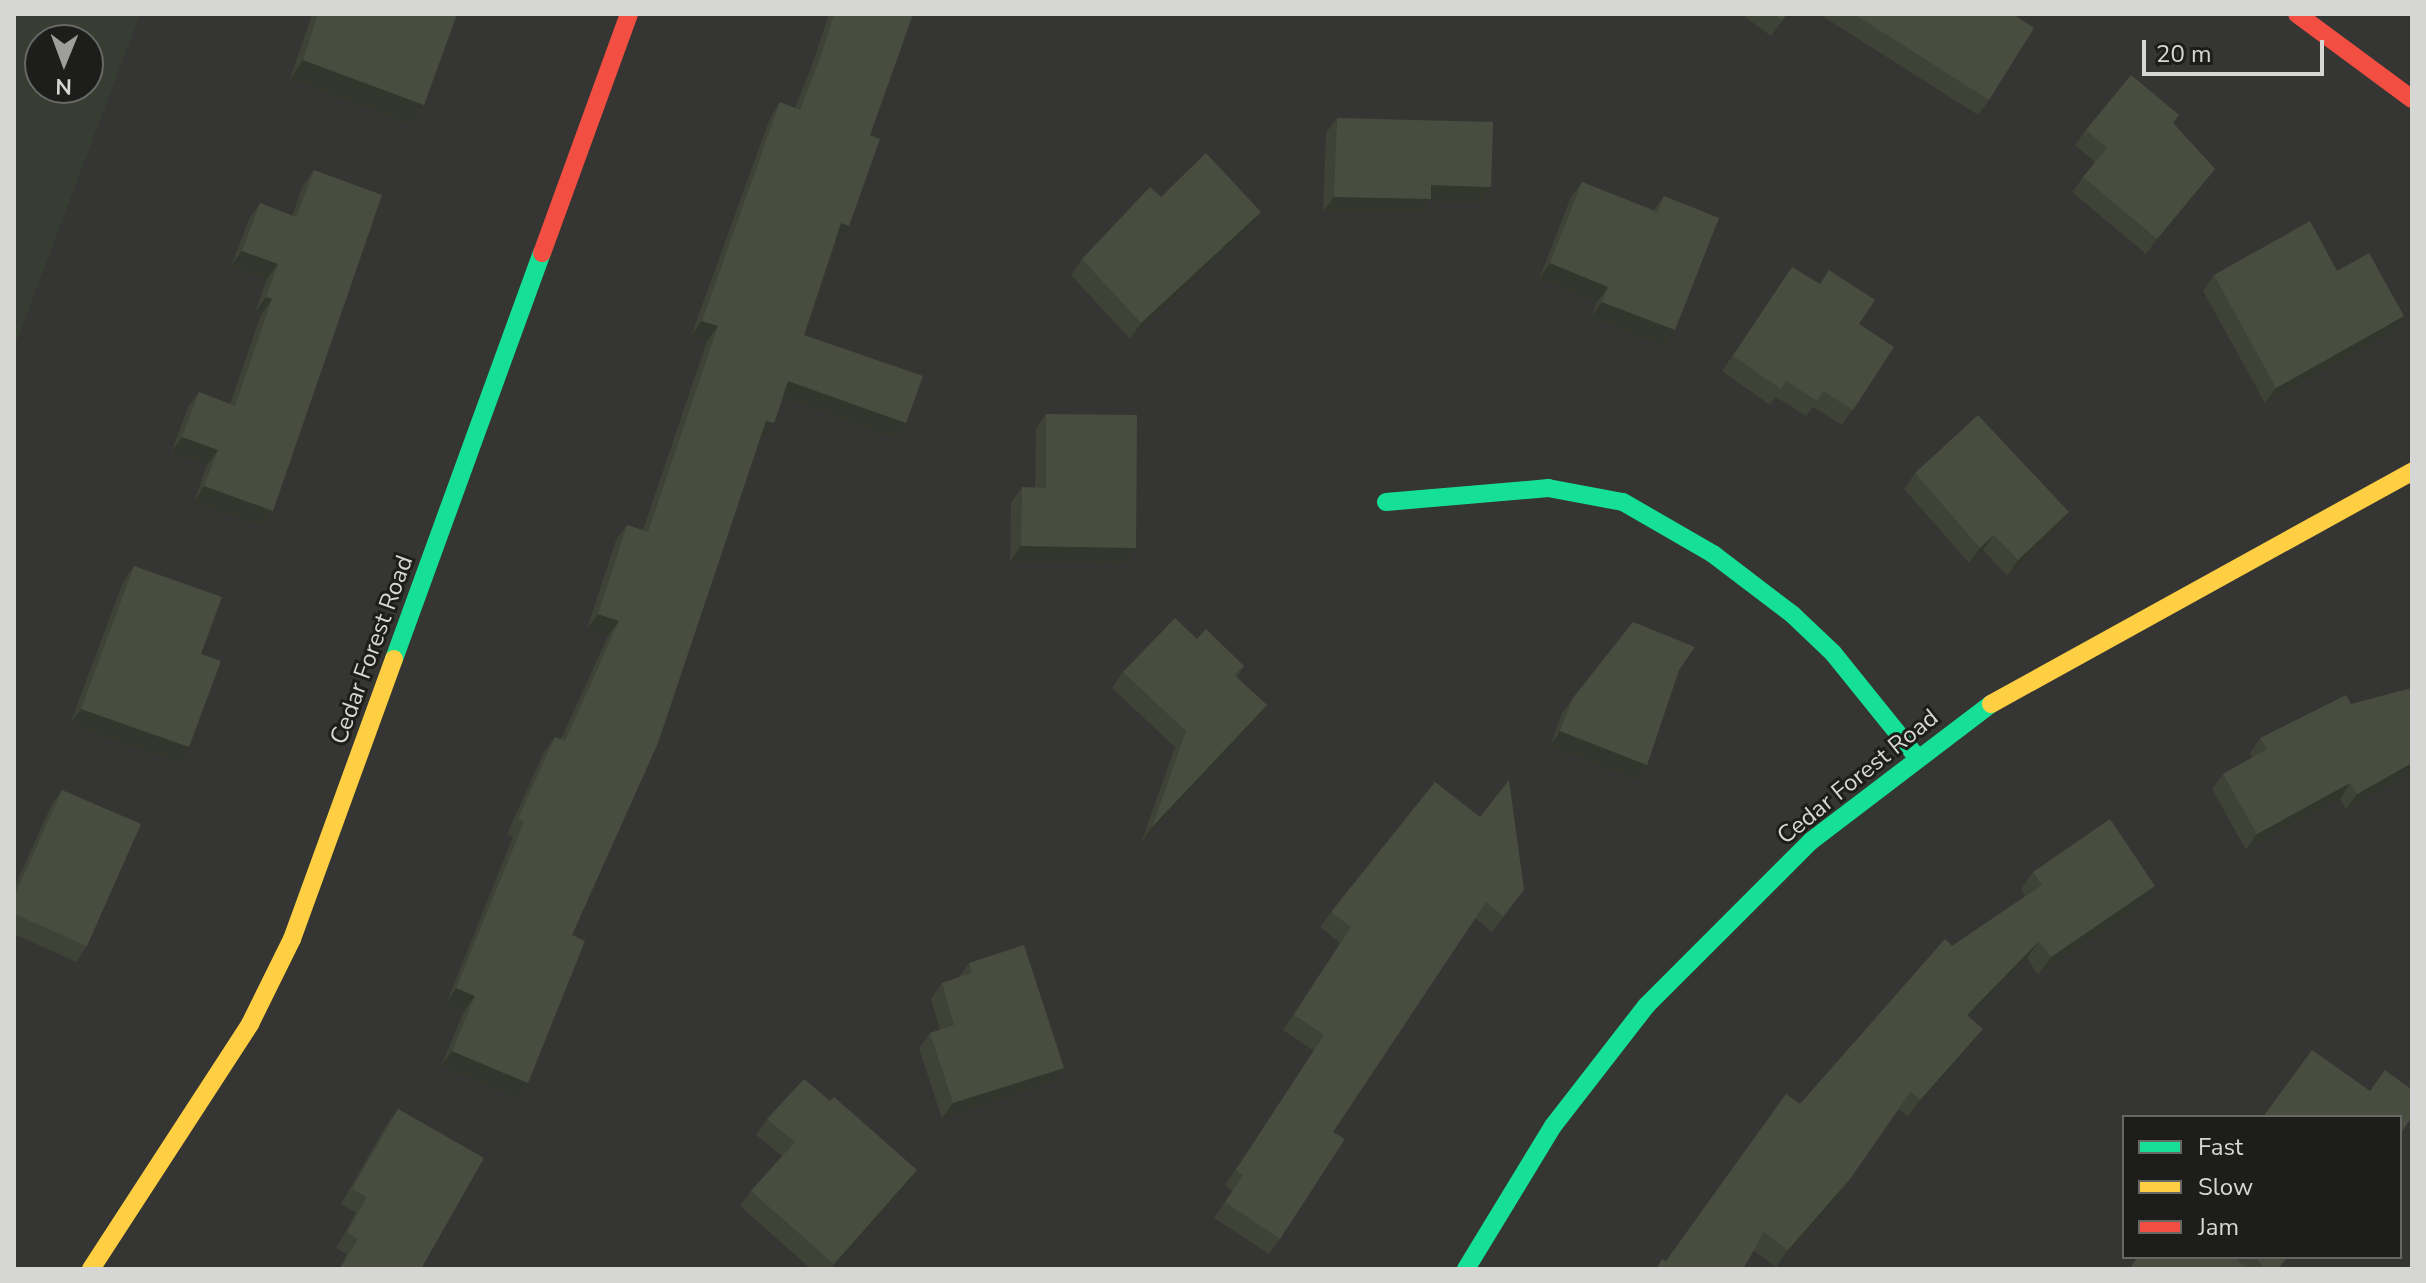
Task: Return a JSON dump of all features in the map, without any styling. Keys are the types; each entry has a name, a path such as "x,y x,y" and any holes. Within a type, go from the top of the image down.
{"street":[{"name":"Cedar Forest Road","path":"91,1269 250,1024 292,939 629,14"},
{"path":"2297,14 2412,99"},
{"name":"Cedar Forest Road","path":"1466,1269 1553,1126 1646,1006 1811,841 1917,757 2053,667 2412,472"},
{"path":"1386,502 1548,488 1623,502 1713,554 1793,615 1833,653 1917,757"}],"shaded area":[{"path":"14,14 140,14 14,348"}],"building":[{"path":"318,14 457,14 424,105 303,60"},
{"path":"834,14 913,14 870,135 880,139 849,226 841,223 804,335 923,376 906,423 788,381 774,423 766,421 658,743 572,935 585,941 528,1083 452,1051 475,996 456,988 524,822 518,819 555,737 565,741 619,621 598,614 627,525 648,532 718,326 702,321 780,102 800,110"},
{"path":"1773,14 1787,14 1782,20"},
{"path":"1854,14 2013,14 2034,28 1989,100"},
{"path":"2131,75 2179,115 2173,123 2215,169 2157,239 2083,177 2107,148 2086,130"},
{"path":"1337,118 1493,122 1491,187 1431,185 1431,199 1334,197"},
{"path":"1206,153 1261,212 1141,323 1082,259 1150,187 1161,197"},
{"path":"314,170 382,195 273,511 204,486 218,450 182,437 199,392 235,406 272,299 266,297 278,264 242,251 260,203 296,217"},
{"path":"1582,182 1657,212 1664,196 1719,218 1675,330 1602,302 1608,287 1550,263"},
{"path":"2310,221 2337,271 2369,253 2404,316 2276,388 2214,275"},
{"path":"1792,267 1820,284 1829,270 1875,300 1859,324 1894,347 1853,410 1823,391 1817,401 1786,381 1781,389 1733,356"},
{"path":"1046,414 1137,415 1136,548 1021,546 1022,487 1046,488"},
{"path":"1978,415 2069,512 2018,560 1994,535 1980,548 1915,473"},
{"path":"134,566 222,597 201,654 221,661 189,747 81,709"},
{"path":"1175,618 1197,639 1206,629 1244,666 1234,675 1267,705 1152,827 1186,731 1123,672"},
{"path":"1633,622 1695,647 1679,670 1647,765 1560,731 1573,698"},
{"path":"2412,688 2412,763 2357,794 2350,783 2257,834 2223,774 2267,749 2260,738 2346,695 2351,704"},
{"path":"1509,780 1524,890 1503,916 1486,902 1333,1132 1345,1139 1280,1239 1225,1202 1243,1175 1236,1170 1324,1035 1294,1015 1351,927 1331,912 1435,782 1480,817"},
{"path":"62,790 141,824 87,946 14,914 14,897"},
{"path":"2110,819 2155,886 2051,957 2039,941 1967,1015 1983,1029 1920,1100 1911,1091 1849,1180 1788,1250 1764,1232 1743,1269 1657,1269 1662,1259 1666,1261 1786,1094 1800,1104 1945,939 1952,946 2042,885 2033,872"},
{"path":"1024,945 1064,1068 953,1103 930,1033 954,1025 942,983 972,973 969,963"},
{"path":"2312,1050 2370,1091 2385,1070 2412,1090 2412,1117 2402,1131 2402,1115 2264,1115"},
{"path":"804,1079 830,1101 834,1097 917,1170 834,1264 751,1191 795,1142 767,1119"},
{"path":"398,1109 484,1158 421,1269 340,1269 358,1239 347,1232 367,1197 352,1189"},
{"path":"2136,1259 2236,1259 2247,1269 2129,1269"},
{"path":"2257,1259 2286,1259 2278,1269 2264,1269"}],"traffic: fast":[{"path":"394,659 542,253"},
{"path":"1386,502 1548,488 1623,502 1713,554 1793,615 1833,653 1917,757"},
{"path":"1466,1269 1553,1126 1646,1006 1811,841 1991,704"}],"traffic: slow":[{"path":"1991,704 2412,472"},
{"path":"91,1269 250,1024 292,939 394,659"}],"traffic: jam":[{"path":"542,253 629,14"},
{"path":"2297,14 2412,99"}]}
